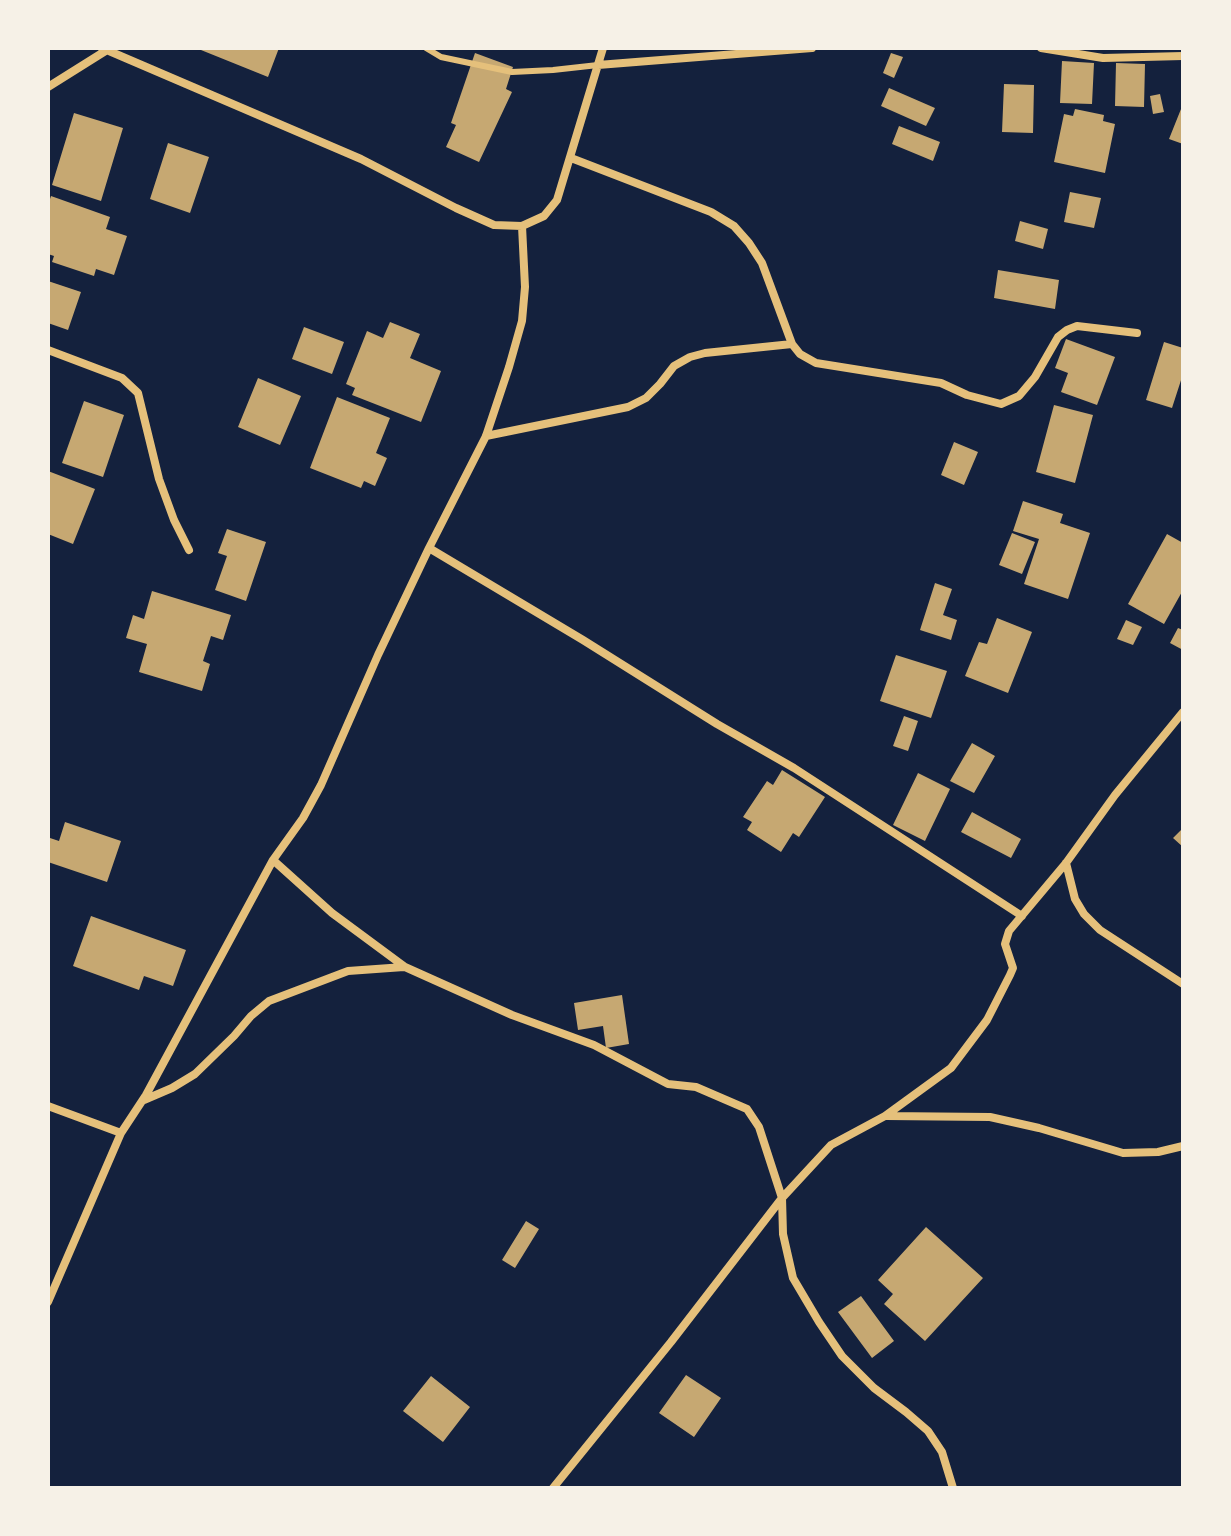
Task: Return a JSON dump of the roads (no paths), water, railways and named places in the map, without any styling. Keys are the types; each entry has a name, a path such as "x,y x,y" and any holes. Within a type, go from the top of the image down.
{"street":[{"path":"48,87 105,49 361,159 468,214 494,225 522,226 544,216 557,200 603,48"},
{"path":"598,65 812,48"},
{"path":"1041,48 1103,58 1183,56"},
{"path":"571,158 711,212 734,226 762,263 792,344 800,354 816,363 941,383 967,395 1001,404 1019,396 1035,377 1058,337 1067,330 1077,326 1137,333"},
{"path":"48,1302 121,1133 142,1101 273,860 303,818 321,785 378,655 486,436 522,321 525,287 522,226"},
{"path":"486,436 628,407 646,398 674,366 690,357 792,344"},
{"path":"48,350 122,378 138,393 159,479 189,550"},
{"path":"429,548 794,768 1022,916"},
{"path":"553,1488 782,1198 831,1145 885,1116 951,1068 987,1020 1013,968 1006,938 1183,712"},
{"path":"273,860 332,913 405,967 512,1015 594,1045 668,1084 696,1087 747,1109 759,1127 782,1198 783,1234 793,1278 842,1356 874,1388 928,1431 942,1452 953,1488"},
{"path":"1066,863 1075,899 1084,914 1100,930 1183,984"},
{"path":"142,1101 195,1074 269,1001 348,971 405,967"},
{"path":"48,1106 121,1133"},
{"path":"885,1116 990,1117 1123,1153 1158,1152 1183,1146"}],"lane":[{"path":"426,48 441,57 512,72 598,65"}]}
